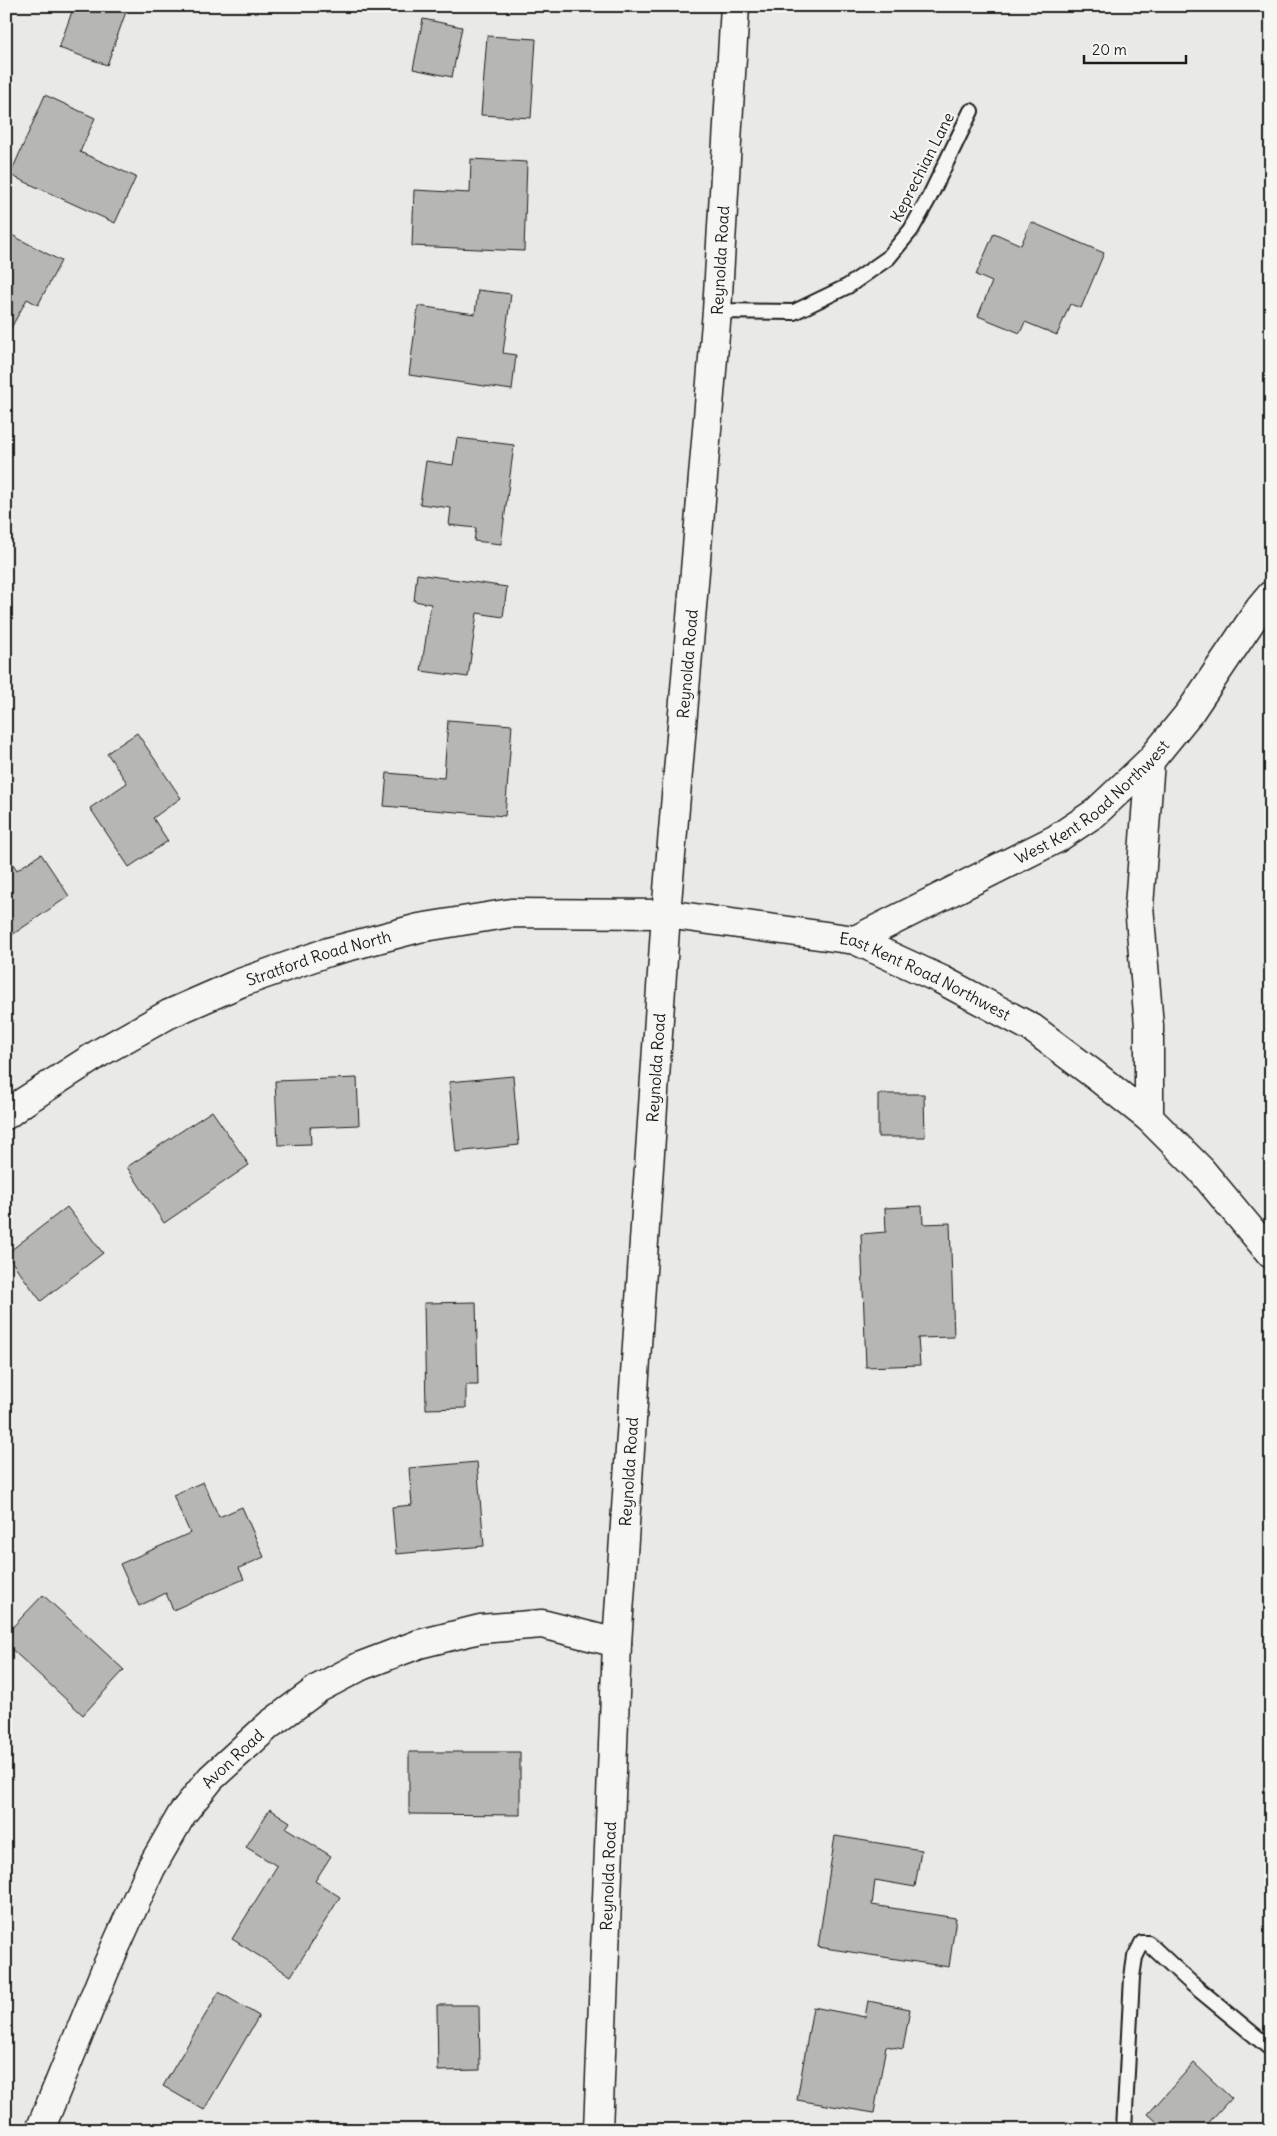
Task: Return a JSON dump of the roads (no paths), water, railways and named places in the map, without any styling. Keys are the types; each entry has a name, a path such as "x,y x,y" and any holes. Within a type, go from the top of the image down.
{"main road":[{"name":"Reynolda Road","path":"598,2130 617,1643 666,914 717,311 736,6"},
{"name":"West Kent Road Northwest","path":"855,940 1056,839 1095,813 1150,761 1190,712 1260,608 1271,595"},
{"path":"1149,1118 1149,1026 1139,906 1150,761"},
{"name":"Stratford Road North","path":"6,1115 101,1052 168,1014 240,983 328,952 419,928 511,913 666,914"},
{"name":"East Kent Road Northwest","path":"666,914 855,940 942,980 1032,1028 1149,1118 1201,1170 1271,1254"},
{"name":"Avon Road","path":"40,2130 106,1968 151,1868 182,1814 211,1778 269,1725 319,1688 360,1666 419,1644 480,1629 542,1624 617,1643"}],"lane":[{"name":"Keprechian Lane","path":"717,311 794,312 848,286 888,258 911,230 930,196 971,111"},
{"path":"1124,2130 1132,1977 1135,1957 1142,1943 1148,1943 1191,1983 1271,2049"}]}
